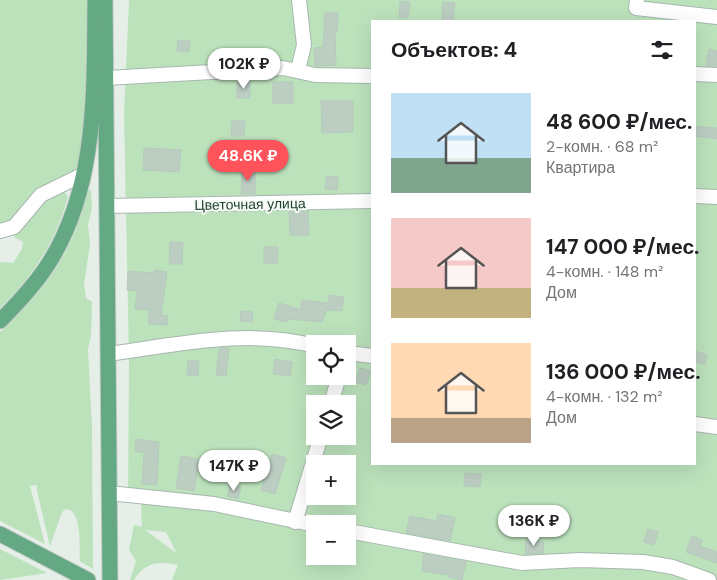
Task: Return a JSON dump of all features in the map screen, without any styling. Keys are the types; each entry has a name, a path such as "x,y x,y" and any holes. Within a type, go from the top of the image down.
{"main road":[{"path":"0,321 26,294 45,268 63,236 84,174 90,141 94,78 95,0"},
{"path":"105,0 110,580"},
{"path":"0,534 88,580"}],"street":[{"path":"298,70 304,45 299,0"},
{"path":"637,0 636,8 717,17"},
{"path":"106,78 283,68 316,74 371,76"},
{"path":"696,74 717,75"},
{"path":"0,231 14,227 41,195 84,174"},
{"path":"696,196 717,197"},
{"name":"Цветочная улица","path":"107,206 371,201"},
{"path":"108,354 252,337 276,338 306,344"},
{"path":"356,354 371,356"},
{"path":"696,424 717,427"},
{"path":"295,522 318,445"},
{"path":"109,493 214,504 306,524"},
{"path":"356,532 522,563 580,560 643,562 673,567 707,580"}],"green space":[{"path":"0,0 87,0 87,86 82,143 76,170 10,223 0,224"},
{"path":"129,0 717,0 717,580 172,580 178,565 159,563 148,566 134,580 130,580 136,561 129,550 134,525 142,527 141,503 128,502 129,359 124,112","holes":["145,530 166,532 176,552 175,552"]},
{"path":"89,190 91,190 92,209 88,224 90,244 84,284 86,298 92,302 91,336 88,349 92,428 93,569 80,561 79,528 72,511 66,509 62,512 50,546 37,485 30,486 45,544 0,521 0,332 31,301 65,254"},
{"path":"64,192 68,196 63,212 42,257 23,284 0,308 0,262 13,263 22,249 23,242 14,237 14,232 52,193"},
{"path":"0,549 47,573 0,580"}],"building":[{"path":"400,1 410,2 408,18 399,17"},
{"path":"443,2 455,3 453,20 442,20"},
{"path":"325,13 338,13 337,32 335,32 336,65 315,66 314,48 323,47"},
{"path":"178,40 190,41 189,52 177,51"},
{"path":"709,49 717,51 717,66 706,66"},
{"path":"237,82 250,82 250,98 237,98"},
{"path":"273,82 293,82 293,103 273,103"},
{"path":"321,101 353,101 353,132 322,133"},
{"path":"232,121 245,121 244,136 231,136"},
{"path":"696,126 717,128 717,139 696,136"},
{"path":"144,148 181,150 179,172 143,170"},
{"path":"242,169 256,169 255,194 241,194"},
{"path":"327,176 338,177 337,190 325,189"},
{"path":"308,211 309,235 290,235 289,212"},
{"path":"170,242 183,243 182,264 169,264"},
{"path":"264,247 278,247 277,263 264,263"},
{"path":"154,270 167,272 161,315 168,316 167,325 149,324 149,310 135,309 137,291 127,290 128,271 154,273"},
{"path":"329,295 344,297 342,311 328,310 328,306 322,322 288,319 287,322 274,319 279,303 301,310 302,300 329,303"},
{"path":"241,311 253,312 252,322 240,321"},
{"path":"219,348 229,348 226,376 216,375"},
{"path":"696,351 707,355 705,364 696,362"},
{"path":"275,359 292,362 290,376 273,374"},
{"path":"188,361 199,361 198,376 187,375"},
{"path":"360,368 371,371 366,385 356,382"},
{"path":"136,439 159,442 157,485 142,484 144,453 135,451"},
{"path":"272,454 286,458 275,494 261,490"},
{"path":"181,456 199,459 194,491 176,488"},
{"path":"465,473 481,474 480,487 464,486"},
{"path":"231,484 241,487 238,499 227,496"},
{"path":"438,514 455,518 450,541 406,533 410,516 437,521"},
{"path":"563,515 572,518 569,528 560,525"},
{"path":"648,529 658,532 654,545 644,542"},
{"path":"692,536 702,540 700,546 717,552 717,563 686,552"},
{"path":"526,540 544,542 543,553 525,554"},
{"path":"424,554 466,562 462,580 448,577 449,575 422,571"}]}
